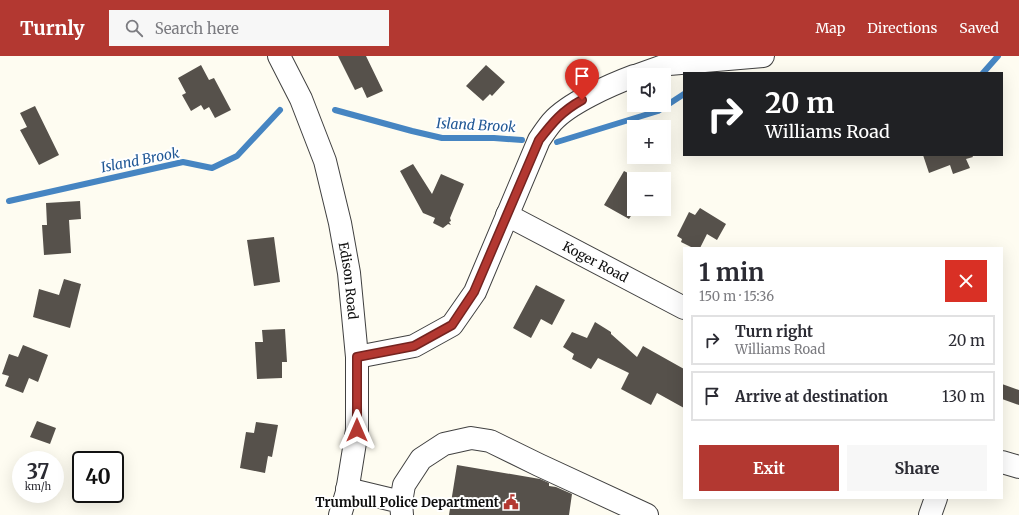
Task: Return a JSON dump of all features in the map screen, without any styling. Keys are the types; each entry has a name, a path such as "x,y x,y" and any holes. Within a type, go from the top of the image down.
{"street":[{"name":"Edison Road","path":"279,56 301,99 325,161 340,223 349,273 357,357 357,430 347,489 340,515"},
{"path":"652,68 667,60 763,56"},
{"path":"357,357 414,346 452,325 474,292 539,140 553,122 571,107 627,79"},
{"name":"Koger Road","path":"507,215 683,307"},
{"path":"347,489 401,509 404,485 421,460 444,444 471,438 490,441 647,515"},
{"path":"1003,462 1019,467"},
{"path":"930,515 936,499"}],"building":[{"path":"338,56 366,56 383,91 367,98 362,87 355,90"},
{"path":"201,65 209,80 214,78 231,110 215,118 209,107 204,110 201,105 191,111 182,95 186,93 178,78"},
{"path":"486,65 505,82 492,96 490,94 483,101 466,86"},
{"path":"35,106 59,155 39,165 20,130 27,127 20,113"},
{"path":"923,156 973,157 966,159 970,168 953,174 950,165 929,173"},
{"path":"413,164 432,194 441,174 464,184 450,218 451,221 449,222 451,225 448,224 443,228 433,223 435,218 423,213 400,171"},
{"path":"624,171 627,172 627,216 631,216 629,219 604,205"},
{"path":"80,201 81,219 69,220 71,253 44,255 42,225 47,225 46,203"},
{"path":"700,208 726,224 717,240 707,234 700,247 691,247 681,242 682,239 677,236 689,212 695,215"},
{"path":"274,237 280,282 254,286 247,240"},
{"path":"64,279 81,284 70,328 33,317 39,289 59,295"},
{"path":"536,285 565,300 552,325 541,319 531,338 513,328"},
{"path":"595,322 611,332 611,334 637,357 643,346 683,368 683,407 657,393 651,405 621,389 629,373 598,358 591,369 572,359 574,354 563,347 572,332 587,338"},
{"path":"285,329 287,362 282,362 282,378 257,379 255,342 263,342 262,330"},
{"path":"23,345 48,355 38,382 29,378 23,393 5,386 9,376 2,374 9,354 18,357"},
{"path":"1003,384 1019,390 1019,405 1003,399"},
{"path":"37,421 56,428 50,444 30,437"},
{"path":"256,422 278,425 272,457 268,456 265,473 240,468 246,432 254,433"},
{"name":"Trumbull Police Department","path":"457,465 540,479 549,483 549,486 556,487 572,494 569,515 449,515"}],"waterway":[{"name":"Island Brook","path":"984,72 998,56"},
{"name":"Island Brook","path":"557,142 658,111 683,95"},
{"name":"Island Brook","path":"9,201 183,162 212,168 237,156 280,110"},
{"name":"Island Brook","path":"335,110 442,138 494,138 522,140"}],"place":[{"name":"Trumbull Police Department","path":"511,502"}],"route":[{"path":"357,430 357,357 414,346 452,325 474,292 539,140 553,122 582,100"}]}
